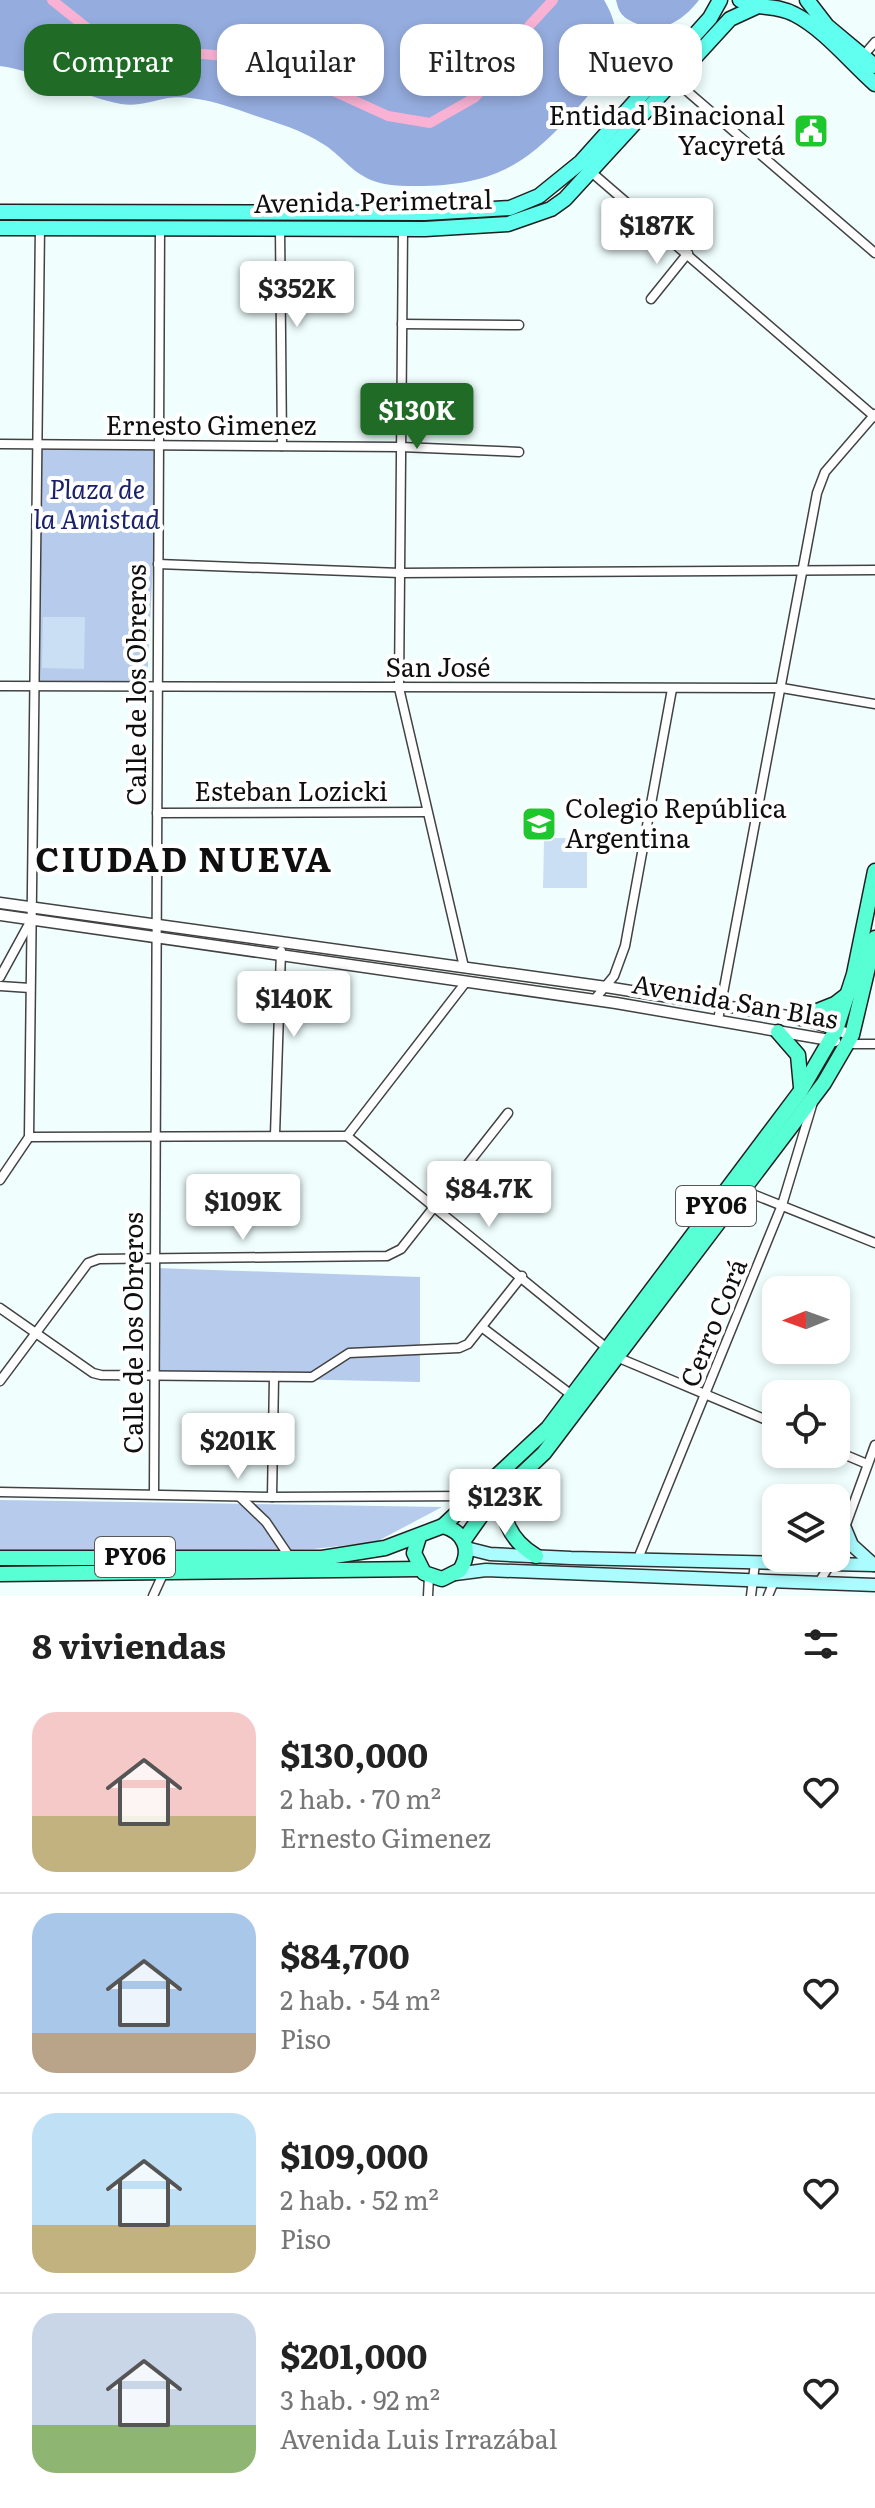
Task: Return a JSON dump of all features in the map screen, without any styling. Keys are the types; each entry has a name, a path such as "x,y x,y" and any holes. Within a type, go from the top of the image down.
{"highway":[{"name":"PY06","path":"0,1574 424,1572 442,1579 455,1574 463,1565 465,1544 488,1506 544,1453 800,1092 834,1035 848,994 875,871"},
{"name":"PY06","path":"0,1558 170,1556 292,1559 356,1554 419,1537 429,1528 443,1526 541,1436 573,1396 615,1352 745,1191 815,1096 850,1040 875,938"},
{"path":"800,1018 835,1004 848,994"},
{"path":"778,1032 791,1042 798,1055 802,1075 800,1092"},
{"path":"516,1479 506,1496 504,1516 519,1544 536,1556"},
{"path":"443,1526 455,1530 465,1544"},
{"path":"419,1537 414,1553 424,1572"}],"main road":[{"name":"Avenida Perimetral","path":"702,27 720,0"},
{"path":"740,0 767,4 801,18 859,61 875,66"},
{"path":"807,0 875,84"},
{"name":"Avenida Perimetral","path":"702,51 730,19 767,4"},
{"name":"Avenida Perimetral","path":"586,167 642,96"},
{"name":"Avenida Perimetral","path":"0,228 40,229 160,221 403,221 510,208 546,192 586,167 659,96"},
{"name":"Avenida Perimetral","path":"0,212 160,221"},
{"path":"850,1540 874,1565"},
{"path":"465,1544 490,1554 762,1563"},
{"path":"850,1561 874,1565"},
{"path":"455,1574 486,1570 753,1590 817,1584 870,1589"}],"street":[{"path":"859,61 875,42"},
{"path":"692,96 875,253"},
{"path":"586,167 874,415 820,481 718,1020"},
{"path":"0,1180 29,1137 41,212"},
{"path":"280,219 282,446"},
{"name":"Calle de los Obreros","path":"154,1493 160,221"},
{"path":"403,221 399,688 464,967"},
{"path":"651,299 688,253"},
{"path":"402,324 519,325"},
{"name":"Ernesto Gimenez","path":"0,444 401,447 519,452"},
{"path":"158,564 400,573 802,573 875,570"},
{"name":"San José","path":"0,686 782,688 875,704"},
{"path":"594,1000 621,962 672,689"},
{"name":"Esteban Lozicki","path":"157,813 426,812"},
{"name":"Avenida San Blas","path":"0,903 156,922 800,1018 834,1035 873,1044"},
{"name":"Avenida San Blas","path":"0,915 594,1000 778,1032 834,1035"},
{"path":"0,977 31,920"},
{"path":"275,1135 281,943"},
{"path":"347,1136 466,982"},
{"path":"0,986 30,988"},
{"name":"Cerro Corá","path":"637,1561 782,1205 815,1096"},
{"path":"0,1381 88,1263 99,1259 375,1259 401,1249 508,1113"},
{"path":"29,1137 347,1136 615,1352 762,1418"},
{"path":"745,1191 875,1243"},
{"path":"0,1308 93,1373 312,1377 349,1353 459,1348 468,1344 522,1276"},
{"path":"483,1328 573,1396"},
{"path":"272,1497 274,1377"},
{"path":"850,1510 875,1445"},
{"path":"850,1457 867,1464"},
{"path":"0,1492 240,1497 476,1496"},
{"path":"240,1497 266,1522 292,1559"},
{"path":"153,1596 170,1556"},
{"path":"753,1590 755,1563"},
{"path":"424,1572 428,1596"},
{"path":"817,1584 825,1572"}],"green space":[{"name":"Plaza de la Amistad","path":"37,445 159,446 147,682 36,682"},
{"path":"156,1268 420,1277 420,1382 157,1376"},
{"path":"0,1500 442,1507 376,1542 313,1549 0,1553"}],"shaded area":[{"path":"0,0 604,0 614,24 559,24 559,96 588,96 534,151 498,173 476,180 424,186 377,182 351,168 329,148 303,133 222,105 177,97 127,105 90,96 201,96 201,24 24,24 24,71 0,66"},
{"path":"616,0 699,0 685,15 670,24 638,24 620,11"},
{"path":"43,617 85,617 84,669 42,668"},
{"path":"544,838 587,838 587,888 543,888"}],"waterway":[{"path":"52,0 87,28 130,48 263,59 388,116 430,123 474,98 508,61 529,26 553,0"}],"place":[{"name":"Entidad Binacional Yacyretá","path":"811,131"},
{"name":"Colegio República Argentina","path":"539,824"}],"district":[{"name":"CIUDAD NUEVA","path":"184,860"}]}
